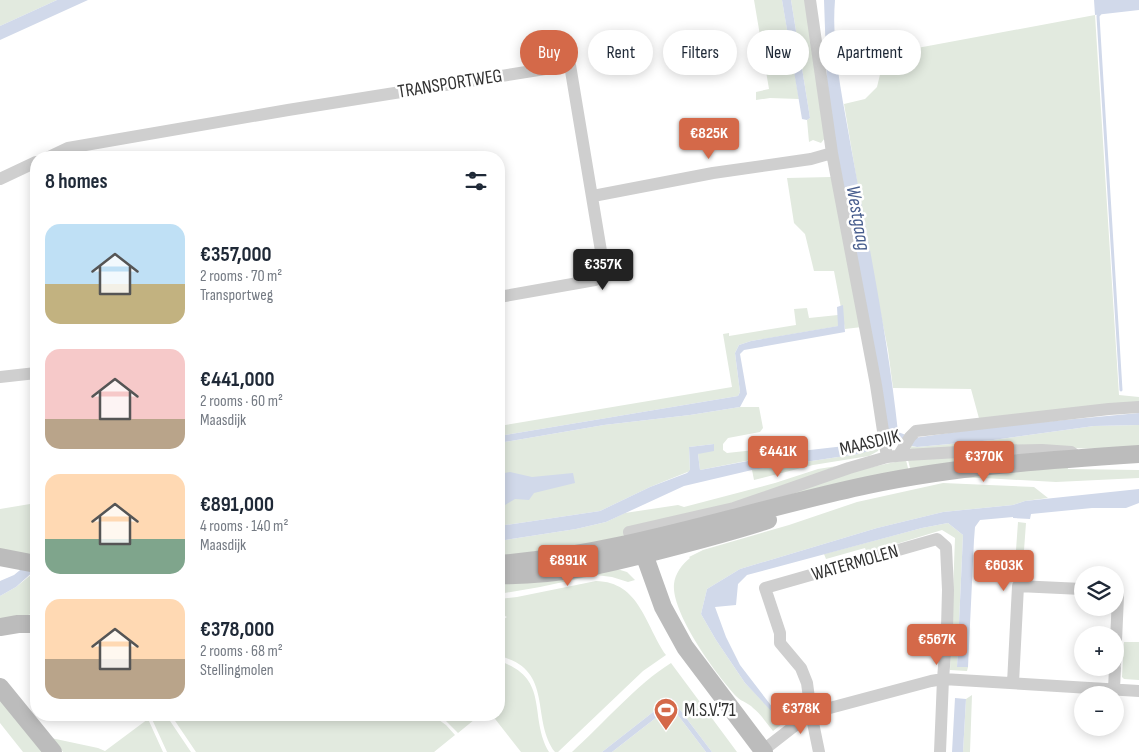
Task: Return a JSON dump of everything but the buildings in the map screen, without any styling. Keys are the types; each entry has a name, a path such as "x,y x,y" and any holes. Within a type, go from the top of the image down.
{"main road":[{"name":"MAASDIJK","path":"505,575 581,569 802,500 877,484 970,468 1139,454"},
{"name":"MAASDIJK","path":"505,563 637,552"},
{"path":"637,552 650,605 676,653 695,680 760,752"},
{"path":"0,557 30,563"},
{"path":"0,627 30,624"},
{"path":"0,687 53,752"}],"street":[{"path":"810,0 832,153 876,385 884,440 901,450 916,431 1139,407"},
{"name":"TRANSPORTWEG","path":"80,151 288,110 570,65 604,269 595,280 505,296"},
{"path":"593,196 713,173 811,160 832,153"},
{"path":"0,179 30,165"},
{"path":"0,377 30,374"},
{"name":"MAASDIJK","path":"637,552 630,532 734,508 901,450 1042,450 1071,452 1080,458"},
{"name":"WATERMOLEN","path":"810,713 807,683 801,668 780,643 780,633 764,588 937,539 946,547 948,590 943,679"},
{"path":"1013,683 1018,586 1074,589"},
{"path":"760,752 810,713 931,681 943,679 1074,687"},
{"path":"940,752 943,679"},
{"path":"1124,690 1139,691"},
{"path":"810,713 818,752"}],"shaded area":[{"path":"0,0 57,0 0,26"},
{"path":"754,0 782,0 787,30 759,30"},
{"path":"791,0 805,0 825,138 821,143 813,140 809,142 807,120 810,118 803,75 809,75 809,30 796,30"},
{"path":"1095,15 1119,395 1139,397 1139,403 980,422 971,389 893,388 888,350 871,265 844,104 865,99 877,87 880,75 921,75 921,47"},
{"path":"767,75 795,75 799,99 770,98 756,100 756,92 769,89"},
{"path":"831,177 862,327 845,329 834,271 814,271 805,234 794,223 787,178"},
{"path":"807,308 809,318 838,315 839,326 751,341 739,345 735,353 740,392 738,396 505,435 505,425 732,387 723,334 729,333 729,336 796,325 794,309"},
{"path":"740,407 759,407 763,428 760,432 728,438 723,444 723,450 727,453 764,449 766,450 767,457 700,470 698,454 714,444 689,447 690,471 650,487 600,511 505,525 505,442 604,425"},
{"path":"1139,425 1139,450 1071,448 911,450 909,446 917,447 993,440 1094,426"},
{"path":"880,445 878,451 869,456 813,465 754,480 752,470 858,454"},
{"path":"1040,453 911,472 908,460"},
{"path":"906,460 909,472 759,504 831,478"},
{"path":"837,466 733,506 626,531 622,539 505,560 505,540 576,529 606,522 625,513 678,505 684,507 775,483 818,469"},
{"path":"1068,466 1068,469 1139,470 1139,478 1056,482 942,478"},
{"path":"943,483 1034,487 1048,498 1025,501 1013,505 943,512 877,528 740,569 707,589 701,614 745,683 774,713 777,711 778,704 786,712 801,705 801,709 773,731 756,710 739,699 718,675 687,627 675,596 674,584 679,570 689,557 703,550 789,525 857,502"},
{"path":"30,504 30,556 0,552 0,509"},
{"path":"1018,522 1026,523 1023,564 1015,564"},
{"path":"948,523 963,535 957,666 968,667 967,671 950,670 955,538 942,530 867,553 865,548 826,559 824,554"},
{"path":"617,569 627,572 635,580 628,582 596,575 505,593 505,579"},
{"path":"30,576 30,614 0,622 0,596 16,587"},
{"path":"596,581 611,583 623,589 640,607 666,655 643,671 558,752 555,752 548,739 535,683 528,672 516,663 505,658 505,618 507,617 505,616 505,598"},
{"path":"1124,642 1139,642 1139,680 1124,679 1122,677 1124,676"},
{"path":"671,663 737,752 712,752 671,698 602,752 572,752 633,693"},
{"path":"505,664 515,668 526,677 532,688 536,699 543,738 549,752 521,752 497,721 505,721"},
{"path":"972,695 970,752 963,752 966,699"},
{"path":"0,697 43,752 23,752 0,723"},
{"name":"M.S.V.'71","path":"671,706 706,752 612,752"},
{"path":"145,721 149,721 163,752 63,752 51,738 105,751"},
{"path":"153,721 170,721 191,752 167,752"},
{"path":"175,721 440,721 455,735 434,752 196,752"},
{"path":"446,721 473,721 458,733"}],"water":[{"path":"57,0 88,0 0,40 0,26"},
{"path":"782,0 791,0 796,30 787,30"},
{"path":"824,0 835,0 835,30 825,30"},
{"path":"1094,0 1139,0 1139,10 1095,15"},
{"path":"795,75 803,75 810,118 807,120 802,119"},
{"name":"Westgaag","path":"827,75 838,75 883,325 898,432 914,438 990,427 1139,413 1139,425 1094,426 993,440 917,447 888,441 876,449 858,454 752,470 684,486 606,522 576,529 505,540 505,525 600,511 650,487 687,473 690,470 689,447 714,444 714,451 698,454 700,470 801,451 871,443 887,432 825,88 827,86"},
{"path":"843,305 845,332 744,350 740,354 747,394 740,407 604,425 505,442 505,435 738,396 740,392 735,353 739,345 751,341 838,326 837,307"},
{"path":"510,472 532,477 573,473 575,483 534,493 529,500 515,499 505,505 505,473"},
{"path":"1139,489 1139,503 1126,508 1092,508 1031,514 1030,519 1013,517 980,520 975,527 968,667 957,667 963,535 948,523 922,528 747,575 738,584 736,605 715,607 726,637 740,665 773,708 777,705 777,711 774,714 745,683 701,614 707,589 740,569 877,528 943,512"},
{"path":"30,562 30,574 16,587 0,596 0,581 14,575"},
{"path":"671,698 712,752 706,752 671,706 612,752 602,752"},
{"path":"955,698 966,699 963,752 952,752"}],"waterway":[{"path":"1101,12 1098,16 1121,390"}],"place":[{"name":"M.S.V.'71","path":"666,731"}]}
